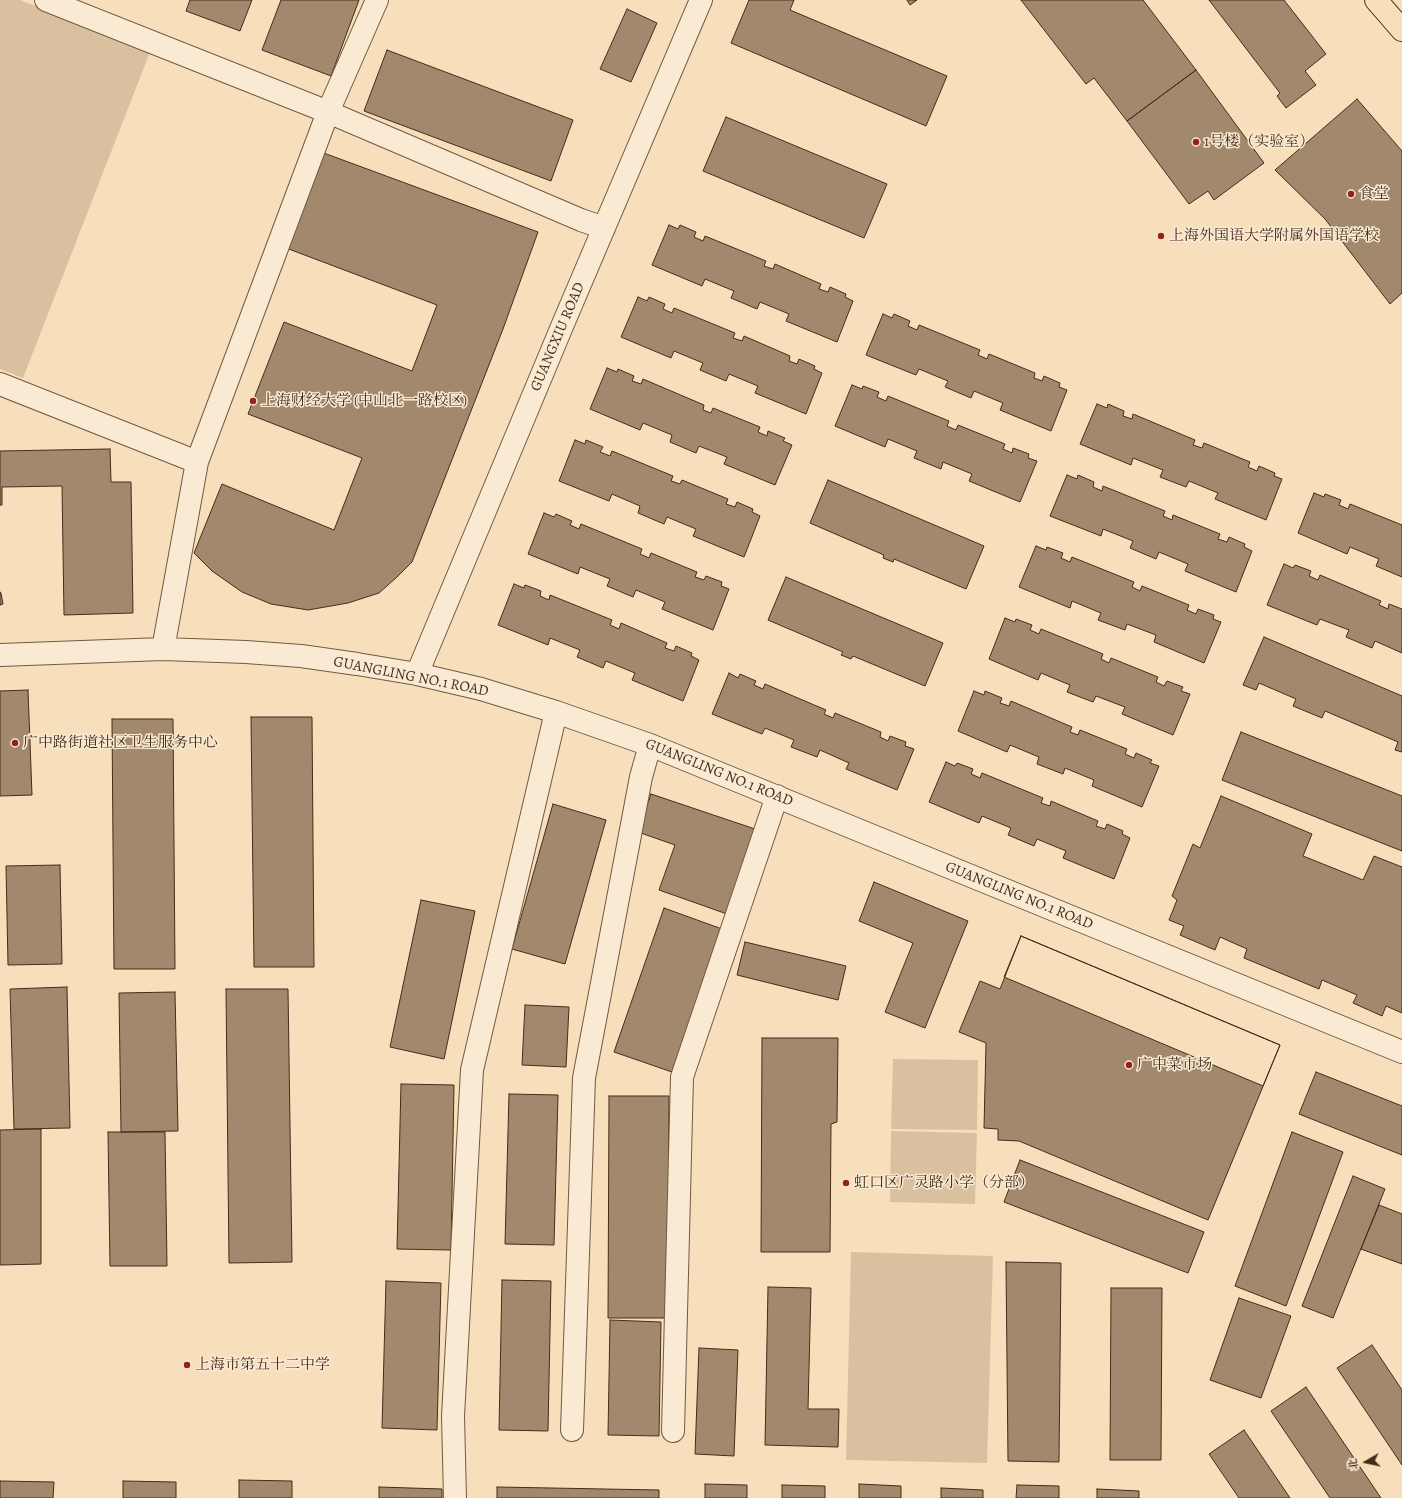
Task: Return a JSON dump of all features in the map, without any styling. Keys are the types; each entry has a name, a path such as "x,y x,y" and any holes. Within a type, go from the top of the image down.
{"main road":[{"path":"1376,0 1402,30"}],"street":[{"path":"46,0 328,112 604,228"},
{"path":"163,649 197,462 328,112 377,0"},
{"name":"GUANGXIU ROAD","path":"417,674 701,0"},
{"path":"0,384 197,462"},
{"name":"GUANGLING NO.1 ROAD","path":"0,655 163,649 301,656 417,674 481,689 556,712 650,745 1402,1052"},
{"path":"455,1498 453,1416 472,1070 556,712"},
{"path":"572,1430 584,1078 641,777 650,745"},
{"path":"673,1431 682,1077 777,796"}],"shaded area":[{"path":"0,0 20,0 150,52 23,378 0,369"},
{"path":"893,1059 978,1060 977,1130 891,1129"},
{"path":"891,1131 977,1133 975,1204 890,1202"},
{"path":"851,1252 993,1256 987,1463 846,1460"}],"building":[{"path":"190,0 252,0 240,31 186,11"},
{"path":"281,0 359,0 331,76 262,50"},
{"path":"749,0 794,0 790,10 947,76 926,126 731,43"},
{"path":"907,0 917,0 910,5"},
{"path":"1021,0 1143,0 1196,70 1127,121 1094,78 1086,84"},
{"path":"1209,0 1284,0 1326,54 1305,71 1316,85 1286,108 1277,96 1280,93"},
{"path":"627,9 657,23 631,82 600,69"},
{"path":"387,50 573,120 551,181 364,111"},
{"name":"1号楼（实验室）","path":"1196,70 1264,163 1214,200 1208,191 1189,204 1127,121"},
{"name":"食堂","path":"1357,99 1402,151 1402,293 1390,304 1325,219 1275,170"},
{"path":"726,117 887,184 864,238 703,171"},
{"path":"321,152 538,232 503,329 412,562 379,593 348,603 308,610 271,604 242,592 212,571 194,553 222,484 334,530 362,458 248,414 284,322 412,371 437,305 286,248"},
{"path":"669,225 678,229 680,225 696,232 694,237 703,241 705,236 766,261 764,266 773,269 775,264 821,284 819,289 828,292 830,287 846,294 845,297 853,301 837,342 786,321 789,314 760,302 757,309 731,298 734,291 705,279 702,286 652,265"},
{"path":"638,297 647,301 649,297 665,304 663,309 672,313 674,308 735,333 733,338 742,341 744,336 790,356 789,361 797,364 799,359 815,366 814,369 822,373 806,414 755,393 758,386 729,374 726,381 700,370 703,363 674,351 671,358 621,337"},
{"path":"883,314 892,318 894,314 910,321 908,326 917,330 919,325 980,350 978,355 987,359 989,354 1035,373 1034,378 1042,381 1044,376 1060,383 1059,387 1067,390 1051,431 1000,410 1003,403 974,391 971,398 945,387 948,381 919,369 916,375 866,355"},
{"path":"607,368 617,372 618,369 634,376 632,381 641,384 643,379 704,405 703,410 711,413 713,408 760,427 758,432 767,436 768,431 785,438 783,441 792,445 775,485 724,464 727,457 699,446 696,453 670,442 672,435 643,423 640,430 590,409"},
{"path":"852,385 862,389 863,386 879,392 877,397 886,401 888,396 949,421 947,426 956,430 958,425 1005,444 1003,449 1012,453 1013,448 1029,454 1028,458 1037,461 1020,502 969,481 972,474 943,462 941,469 914,458 917,451 888,439 885,447 835,426"},
{"path":"1097,404 1107,408 1108,404 1124,411 1123,416 1132,419 1133,414 1195,440 1193,445 1202,448 1204,443 1250,462 1248,467 1257,471 1259,466 1275,473 1274,476 1282,479 1266,520 1215,499 1218,493 1189,481 1186,487 1160,477 1163,470 1133,458 1131,465 1080,444"},
{"path":"575,440 585,444 586,440 603,447 600,452 610,456 612,451 673,476 671,481 680,484 682,480 728,499 726,504 735,507 737,502 753,509 752,512 760,516 744,557 693,536 696,529 667,517 664,524 638,513 640,506 612,494 609,501 559,481"},
{"path":"110,449 111,482 131,482 133,613 64,615 62,486 2,487 2,505 0,505 0,451"},
{"path":"1067,475 1077,479 1078,475 1094,482 1093,487 1102,491 1103,486 1165,511 1163,516 1172,520 1173,515 1220,534 1218,539 1227,542 1229,537 1245,544 1244,547 1252,551 1236,592 1185,571 1188,564 1159,552 1156,559 1130,548 1133,541 1103,529 1101,536 1050,516"},
{"path":"828,480 984,546 966,589 894,559 893,562 883,558 884,555 810,523"},
{"path":"1314,493 1324,497 1325,494 1341,500 1339,505 1348,509 1350,504 1402,525 1402,577 1376,566 1379,559 1350,547 1347,554 1298,533"},
{"path":"544,513 554,517 556,514 572,521 570,525 579,529 581,524 642,549 640,554 649,558 651,553 697,572 695,577 704,580 706,576 722,582 721,586 729,589 713,630 662,609 665,602 636,590 633,597 607,586 610,579 580,567 578,574 528,554"},
{"path":"1036,546 1046,550 1047,547 1063,553 1061,558 1070,562 1072,557 1134,582 1132,587 1140,591 1142,586 1189,605 1187,610 1196,614 1198,609 1214,615 1213,619 1221,622 1204,663 1154,642 1156,635 1127,624 1125,630 1098,620 1101,613 1072,601 1070,608 1019,587"},
{"path":"1284,564 1293,568 1295,565 1311,571 1309,576 1318,580 1320,575 1381,601 1379,605 1388,609 1389,604 1402,609 1402,653 1375,641 1372,648 1346,637 1349,630 1320,619 1317,625 1267,605"},
{"path":"786,577 943,643 925,686 853,656 851,659 841,655 843,652 768,620"},
{"path":"514,584 524,588 525,585 541,591 540,596 549,600 550,595 612,620 610,625 619,629 621,623 667,643 665,648 674,651 676,646 692,653 691,656 699,660 683,701 632,680 635,673 606,661 603,668 577,657 580,650 550,638 548,645 498,625"},
{"path":"0,592 3,604 0,605"},
{"path":"1005,618 1015,622 1016,619 1032,625 1030,630 1039,634 1041,629 1103,654 1101,659 1109,663 1111,658 1158,677 1156,682 1164,686 1167,681 1183,687 1181,691 1190,694 1173,735 1122,714 1125,707 1096,696 1093,702 1067,692 1070,685 1041,673 1038,680 989,659"},
{"path":"1264,637 1402,696 1402,752 1395,750 1398,742 1325,711 1322,718 1293,706 1296,699 1259,683 1256,690 1243,685"},
{"path":"729,673 738,678 740,674 756,681 754,685 763,689 765,684 826,710 824,714 833,718 835,713 881,732 880,737 888,741 890,736 906,742 905,746 914,749 897,790 846,769 849,763 820,750 817,757 791,747 794,740 765,728 762,734 712,714"},
{"name":"广中路街道社区卫生服务中心","path":"28,690 32,795 0,796 0,691"},
{"path":"974,691 984,695 985,691 1002,698 1000,703 1009,706 1011,701 1072,727 1070,732 1078,735 1080,730 1127,749 1125,754 1134,758 1136,753 1152,760 1150,763 1159,766 1142,807 1092,786 1094,780 1065,768 1063,774 1037,764 1039,757 1010,745 1007,752 958,731"},
{"path":"251,717 312,717 314,967 254,967"},
{"path":"112,719 173,719 175,969 114,969"},
{"path":"1241,732 1402,796 1402,851 1222,780"},
{"path":"946,762 955,766 957,763 973,769 971,774 980,778 982,773 1043,798 1041,803 1050,806 1051,801 1098,821 1096,826 1105,829 1107,824 1123,831 1122,834 1130,838 1114,879 1063,858 1066,851 1037,839 1034,846 1008,835 1011,828 982,816 979,823 929,802"},
{"path":"651,794 755,829 727,914 659,890 675,845 638,832"},
{"path":"1221,796 1312,834 1303,856 1363,880 1374,856 1402,867 1402,1013 1386,1006 1382,1016 1353,1003 1357,995 1322,980 1319,989 1244,958 1247,949 1220,937 1215,950 1180,935 1184,926 1169,920 1177,900 1172,896 1193,844 1200,848"},
{"path":"553,804 606,820 565,964 512,949"},
{"path":"60,865 62,964 8,965 6,866"},
{"path":"874,882 968,921 925,1028 885,1012 913,943 859,921"},
{"path":"421,900 475,911 444,1059 390,1047"},
{"path":"664,908 722,929 672,1072 614,1052"},
{"name":"广中菜市场","path":"1021,936 1280,1045 1208,1220 1019,1141 998,1140 998,1129 984,1128 986,1043 959,1032 980,981 1000,989"},
{"path":"1021,936 1280,1045 1263,1086 1004,977"},
{"path":"745,942 846,966 838,1000 737,975"},
{"path":"67,987 70,1128 14,1129 10,989"},
{"path":"226,989 288,989 292,1262 229,1263"},
{"path":"175,992 178,1131 121,1132 119,993"},
{"path":"525,1005 569,1007 566,1067 522,1065"},
{"path":"762,1038 838,1038 837,1122 831,1124 830,1252 761,1252"},
{"path":"1316,1072 1402,1106 1402,1155 1299,1114"},
{"path":"401,1084 454,1085 451,1250 397,1249"},
{"path":"509,1094 558,1095 554,1245 505,1244"},
{"path":"609,1096 669,1096 668,1318 608,1318"},
{"path":"41,1129 41,1264 0,1265 0,1130"},
{"path":"108,1132 165,1132 167,1266 110,1266"},
{"path":"1292,1132 1343,1152 1286,1306 1235,1286"},
{"path":"1020,1160 1204,1232 1188,1273 1004,1202"},
{"path":"1353,1176 1385,1189 1333,1318 1302,1306"},
{"path":"1379,1205 1402,1214 1402,1264 1361,1249"},
{"path":"1006,1262 1061,1263 1059,1462 1008,1461"},
{"path":"502,1280 551,1281 548,1431 499,1430"},
{"path":"386,1281 441,1283 437,1430 382,1428"},
{"path":"768,1287 811,1288 808,1409 839,1409 838,1447 765,1445"},
{"path":"1111,1288 1162,1288 1161,1460 1110,1460"},
{"path":"1239,1298 1291,1316 1261,1398 1210,1380"},
{"path":"610,1320 661,1322 659,1436 608,1435"},
{"path":"1372,1345 1402,1390 1402,1465 1337,1368"},
{"path":"699,1348 738,1350 734,1456 695,1454"},
{"path":"1306,1387 1381,1498 1330,1498 1271,1411"},
{"path":"1244,1430 1290,1498 1239,1498 1209,1454"},
{"path":"239,1480 292,1481 292,1498 239,1498"},
{"path":"0,1481 54,1482 53,1498 0,1498"},
{"path":"123,1481 176,1482 176,1498 123,1498"},
{"path":"705,1484 747,1485 747,1498 705,1498"},
{"path":"859,1484 901,1486 901,1498 859,1498"},
{"path":"782,1485 825,1486 825,1498 782,1498"},
{"path":"1017,1485 1059,1486 1059,1498 1016,1498"},
{"path":"379,1487 442,1489 442,1498 379,1498"},
{"path":"497,1487 659,1490 659,1498 497,1498"},
{"path":"941,1488 983,1490 983,1498 941,1498"},
{"path":"1097,1489 1139,1491 1139,1498 1097,1498"}],"place":[{"name":"1号楼（实验室）","path":"1196,142"},
{"name":"食堂","path":"1351,194"},
{"name":"上海外国语大学附属外国语学校","path":"1161,236"},
{"name":"上海财经大学 (中山北一路校区)","path":"253,401"},
{"name":"广中路街道社区卫生服务中心","path":"15,743"},
{"name":"广中菜市场","path":"1129,1065"},
{"name":"虹口区广灵路小学（分部）","path":"846,1183"},
{"name":"上海市第五十二中学","path":"187,1365"}]}
